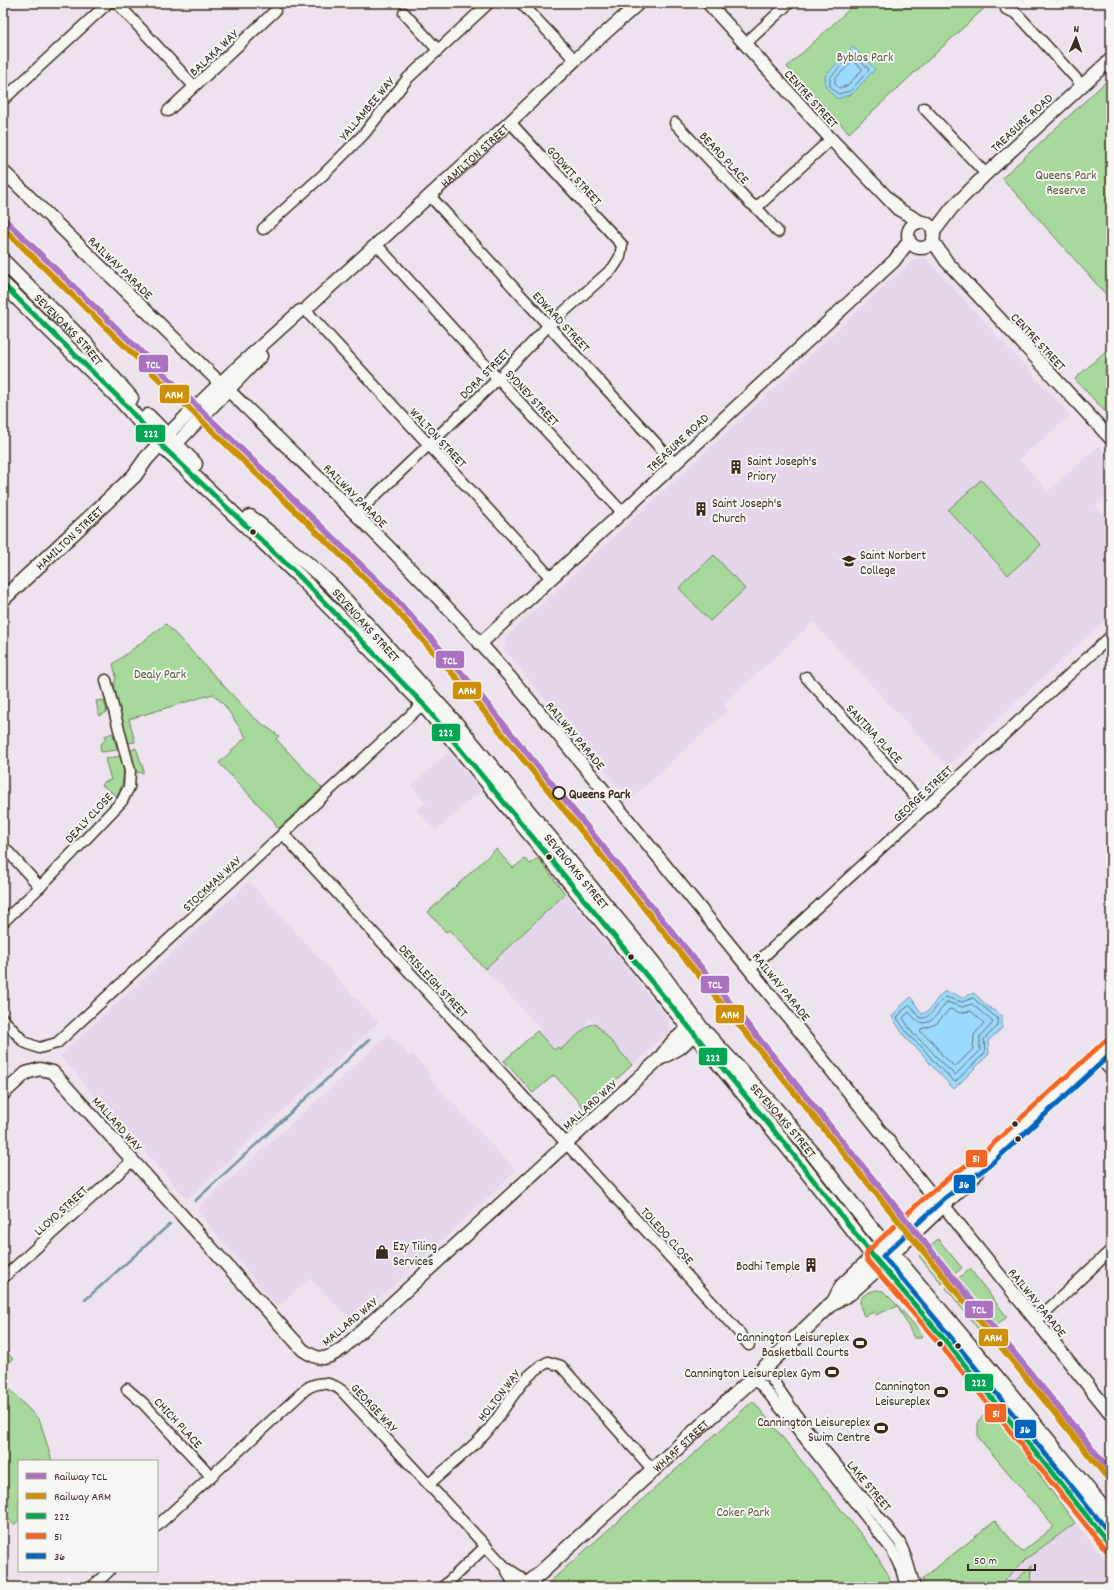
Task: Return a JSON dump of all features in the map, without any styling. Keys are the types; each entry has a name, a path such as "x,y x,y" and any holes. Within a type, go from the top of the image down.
{"main road":[{"name":"SEVENOAKS STREET","path":"3,261 86,344 168,444"},
{"name":"SEVENOAKS STREET","path":"3,284 168,444 270,534 317,571 334,588 427,700 476,747 655,966 694,1028 784,1144 1111,1546"},
{"name":"HAMILTON STREET","path":"3,598 168,444"},
{"name":"SEVENOAKS STREET","path":"694,1028 797,1134 1111,1518"},
{"name":"WHARF STREET","path":"523,1586 654,1470 834,1302 850,1293 890,1248"}],"street":[{"path":"3,100 108,3"},
{"path":"117,3 194,86"},
{"name":"YALLAMBEE WAY","path":"263,229 324,174 364,134 408,78 489,3"},
{"path":"521,3 575,60"},
{"name":"HAMILTON STREET","path":"168,444 224,386 575,60 639,3"},
{"name":"CENTRE STREET","path":"708,3 831,139 898,209 1111,439"},
{"path":"745,44 789,3"},
{"path":"1006,9 1016,13 1082,85"},
{"name":"BALAKA WAY","path":"168,111 275,12"},
{"path":"404,14 438,50"},
{"name":"TREASURE ROAD","path":"480,644 922,236 986,174 1111,59"},
{"path":"924,108 986,174"},
{"name":"GODWIT STREET","path":"510,122 622,245"},
{"name":"BEARD PLACE","path":"675,123 750,203 757,207 762,215 778,232"},
{"path":"757,207 831,139"},
{"name":"RAILWAY PARADE","path":"3,171 356,514 416,574 480,644 579,761 750,969 1111,1414"},
{"name":"EDWARD STREET","path":"430,196 675,464"},
{"name":"SYDNEY STREET","path":"377,244 622,512"},
{"name":"DORA STREET","path":"356,514 429,446 548,326 612,268 620,257 622,245"},
{"name":"WALTON STREET","path":"305,311 551,578"},
{"name":"GEORGE STREET","path":"750,969 1111,636"},
{"name":"SANTINA PLACE","path":"806,677 926,807"},
{"name":"DEALY CLOSE","path":"3,922 40,888 122,801 129,787 130,771 106,680"},
{"name":"STOCKMAN WAY","path":"3,1019 24,1042 39,1048 57,1043 427,700"},
{"name":"DERISLEIGH STREET","path":"283,834 567,1143"},
{"path":"3,846 40,888"},
{"name":"MALLARD WAY","path":"3,1094 26,1073 40,1068 53,1072 303,1350 313,1357 324,1359 331,1357 343,1348 658,1060 680,1048 694,1028"},
{"name":"WHARF STREET","path":"890,1248 939,1202 969,1170 985,1160 1111,1045"},
{"path":"1098,1057 1111,1071"},
{"name":"TOLEDO CLOSE","path":"567,1143 749,1345"},
{"name":"LLOYD STREET","path":"3,1278 133,1160"},
{"path":"1036,1321 1111,1250"},
{"name":"HOLTON WAY","path":"429,1484 484,1434 515,1391 537,1368 548,1362 561,1366 654,1470"},
{"name":"LAKE STREET","path":"756,1376 762,1386 892,1550 901,1569 906,1587"},
{"name":"LAKE STREET","path":"756,1376 771,1378 804,1426 900,1543 915,1587"},
{"name":"GEORGE WAY","path":"158,1525 306,1388 316,1383 326,1383 341,1390 505,1567 519,1576 523,1586"},
{"name":"CHICH PLACE","path":"127,1389 143,1403 211,1476"},
{"path":"443,1587 486,1546"},
{"path":"92,1587 108,1572"}],"shaded area":[{"name":"Saint Norbert College","path":"914,259 926,259 1070,415 1019,459 1048,491 1099,446 1111,459 1111,492 1096,507 1111,523 1111,614 947,766 813,622 724,704 728,710 630,800 504,649 505,638"},
{"path":"449,752 481,790 436,831 417,810 426,802 412,785"},
{"path":"249,882 378,1022 187,1199 60,1056"},
{"path":"566,894 669,1020 668,1032 632,1065 590,1018 585,1023 588,1026 560,1050 554,1050 537,1031 540,1028 485,969"},
{"path":"389,1034 409,1056 412,1054 430,1073 428,1076 516,1171 353,1322 310,1278 277,1307 197,1210"},
{"path":"1075,1523 1111,1566 1111,1587 998,1587 1026,1559"}],"green space":[{"name":"Byblos Park","path":"856,3 990,3 849,133 787,67"},
{"name":"Queens Park Reserve","path":"1111,77 1111,300 1002,178"},
{"path":"1111,346 1111,418 1075,379"},
{"path":"981,480 1041,545 1008,575 948,510"},
{"path":"714,555 745,589 710,621 679,588"},
{"name":"Dealy Park","path":"166,624 253,717 279,736 276,739 322,788 279,828 277,828 274,821 219,763 246,737 225,706 213,694 129,719 135,742 128,743 114,692 116,676 113,664"},
{"path":"96,701 104,701 107,712 99,716"},
{"path":"112,733 117,750 101,752 100,745 106,739 105,736"},
{"path":"136,748 143,768 143,773 134,772 130,751"},
{"path":"120,756 123,766 123,782 116,796 102,785 104,782 111,780 105,759"},
{"path":"496,849 513,868 525,859 530,864 538,858 565,894 485,969 449,930 446,932 428,912"},
{"path":"595,1023 632,1065 585,1109 554,1075 533,1093 504,1061 537,1031 554,1050 558,1047 560,1050 588,1026"},
{"path":"938,1239 962,1268 942,1284 919,1256"},
{"path":"970,1269 1007,1317 983,1335 946,1288"},
{"path":"876,1290 883,1291 898,1306 875,1315 874,1312 864,1316 860,1306 861,1299 866,1294"},
{"path":"898,1306 922,1334 921,1338 914,1338"},
{"path":"3,1348 13,1359 3,1368"},
{"path":"3,1382 40,1421 52,1460 18,1460 18,1521 14,1525 9,1519 3,1524"},
{"name":"Coker Park","path":"753,1401 869,1544 888,1574 890,1587 544,1587"},
{"path":"991,1409 1075,1523 1026,1559 998,1587 924,1587 922,1579 995,1521 1022,1552 1054,1527 978,1437 978,1421"},
{"path":"1032,1565 1031,1587 1009,1587"}],"water":[{"path":"853,47 875,69 852,94 837,99 826,87 825,76"},
{"path":"944,992 955,994 962,998 974,993 987,1006 1002,1016 1002,1028 988,1041 989,1054 954,1089 920,1051 907,1040 892,1017 911,997 922,1014 929,1010"}],"waterway":[{"path":"195,1201 370,1039"},
{"path":"85,1300 170,1224"}],"rail line":[{"name":"TCL","path":"3,218 393,596 466,678 1111,1472"},
{"name":"ARM","path":"3,228 388,601 461,683 1106,1476"}],"transit line":[{"name":"222","path":"3,284 120,399 159,443 298,575 423,704 785,1144 873,1256 944,1339 1111,1546"},
{"name":"51","path":"1106,1040 981,1155 951,1176 922,1200 868,1251 866,1256 868,1261 939,1343 1106,1550"},
{"name":"36","path":"1111,1054 990,1165 945,1198 883,1256 1111,1535"}],"place":[{"name":"Saint Joseph's Priory","path":"736,467"},
{"name":"Saint Joseph's Church","path":"701,509"},
{"name":"Saint Norbert College","path":"849,561"},
{"name":"Queens Park","path":"559,793"},
{"name":"Ezy Tiling Services","path":"382,1252"},
{"name":"Bodhi Temple","path":"811,1265"},
{"name":"Cannington Leisureplex Basketball Courts","path":"860,1343"},
{"name":"Cannington Leisureplex Gym","path":"832,1372"},
{"name":"Cannington Leisureplex","path":"941,1392"},
{"name":"Cannington Leisureplex Swim Centre","path":"881,1428"}]}
